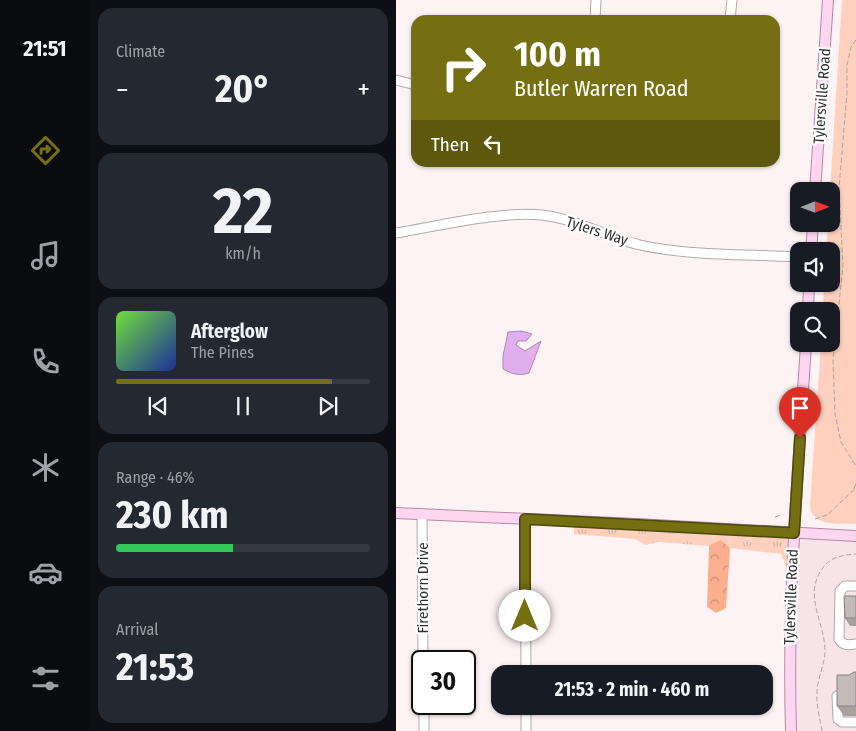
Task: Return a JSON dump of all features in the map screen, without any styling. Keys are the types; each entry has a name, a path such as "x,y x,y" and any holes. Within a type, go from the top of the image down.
{"main road":[{"name":"Tylersville Road","path":"816,182 828,0"},
{"name":"Tylersville Road","path":"791,731 790,619 805,352"},
{"path":"396,513 856,536"}],"street":[{"path":"595,15 596,0"},
{"path":"730,15 732,0"},
{"path":"396,80 411,83"},
{"name":"Tylers Way","path":"396,233 496,217 542,215 563,219 620,239 648,246 705,252 790,256"},
{"name":"Firethorn Drive","path":"422,514 424,650"},
{"path":"525,519 526,665"},
{"path":"856,586 844,586 840,591 839,639 841,643 846,645 856,644"},
{"path":"837,690 838,718 842,722 856,722"},
{"path":"424,715 424,731"},
{"path":"526,715 526,731"}],"path":[{"path":"856,40 851,46 847,65 839,188 843,266 833,360 835,414 841,442 856,466"},
{"path":"815,519 827,515 855,488 856,483"},
{"path":"775,517 781,515"},
{"path":"822,731 816,692 825,650 814,598 814,588 817,575 824,565 834,558 845,554 856,554"}],"shaded area":[{"path":"521,331 532,334 526,341 518,341 516,345 525,351 541,341 529,373 525,374 513,373 503,369 503,356 508,332"},
{"path":"793,533 856,536 856,731 791,731"}],"green space":[{"path":"842,0 856,0 856,524 835,524 821,521 816,518 810,505 820,352 840,352 840,302 823,302 824,292 840,292 840,242 827,242 827,232 840,232 840,182 831,182"},
{"path":"574,521 793,533 791,579 781,554 730,548 721,541 709,546 658,542 646,545 635,539 574,534"},
{"path":"721,540 730,548 726,608 716,613 707,607 709,546"}],"building":[{"path":"844,596 856,596 856,618 845,618"},
{"path":"856,672 856,706 837,706 837,675 849,675"}],"route":[{"path":"525,616 525,519 794,533 800,438"}]}
